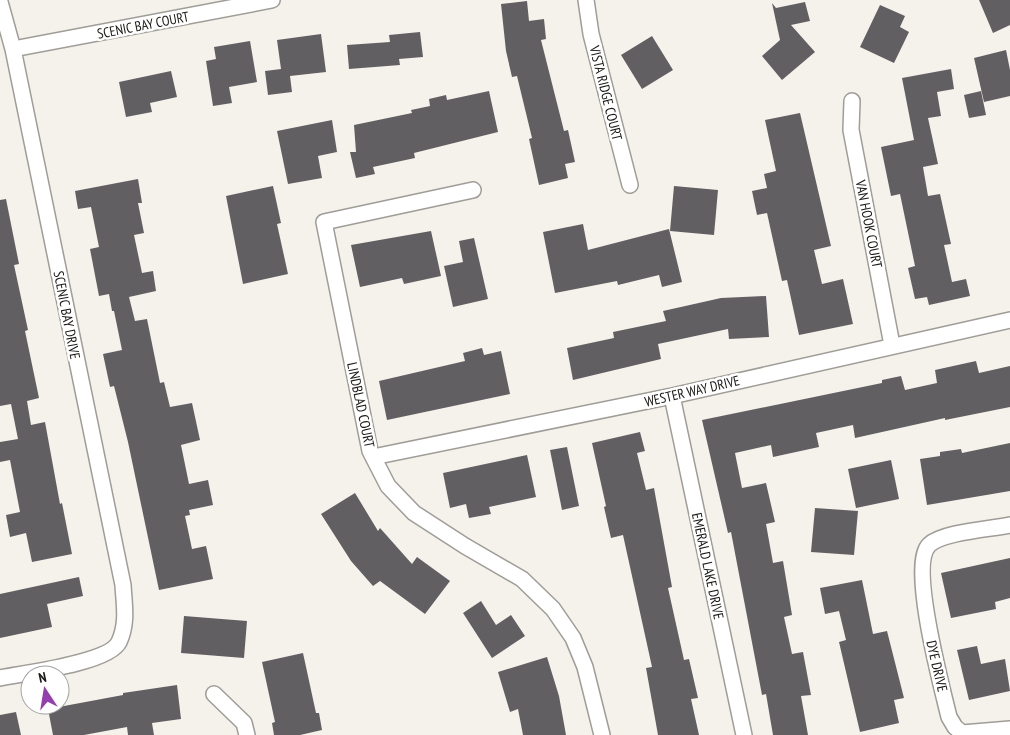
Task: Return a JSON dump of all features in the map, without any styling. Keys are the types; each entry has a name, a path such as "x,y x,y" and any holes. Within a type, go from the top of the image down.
{"street":[{"name":"SCENIC BAY COURT","path":"13,49 272,0"},
{"name":"VISTA RIDGE COURT","path":"586,0 591,34 630,185"},
{"name":"SCENIC BAY DRIVE","path":"0,2 13,49 123,585 126,622 119,643 113,650 91,660 0,678"},
{"name":"VAN HOOK COURT","path":"852,101 850,130 892,345"},
{"name":"LINDBLAD COURT","path":"473,190 324,222 370,451 388,486 414,513 465,546 522,579 553,610 573,638 585,667 602,735"},
{"name":"WESTER WAY DRIVE","path":"373,458 672,396 1010,320"},
{"name":"EMERALD LAKE DRIVE","path":"672,396 744,735"},
{"name":"DYE DRIVE","path":"1010,526 942,538 927,547 922,556 929,632 949,717 955,727 962,733 1010,729"},
{"path":"214,694 244,723 247,735"}],"building":[{"path":"979,0 1010,0 1010,25 993,33"},
{"path":"527,1 529,21 544,19 546,39 541,40 564,131 568,130 575,162 565,164 568,178 539,185 529,139 532,138 517,76 512,77 506,51 501,4"},
{"path":"805,2 810,21 791,25 815,52 782,80 762,56 780,40 772,3 776,8"},
{"path":"880,5 905,16 900,27 909,32 894,63 860,47"},
{"path":"420,32 423,57 399,59 400,65 349,69 347,45 390,42 389,35"},
{"path":"321,34 326,72 290,76 292,92 268,95 265,71 281,69 277,40"},
{"path":"652,36 673,70 642,89 621,55"},
{"path":"250,41 257,82 229,87 232,103 213,106 206,61 216,59 214,47"},
{"path":"1006,50 1010,70 1010,96 984,102 974,58"},
{"path":"951,69 954,89 937,92 941,116 928,118 938,164 923,167 928,196 940,194 951,244 944,245 952,282 966,279 970,296 929,305 927,297 915,299 908,268 915,266 900,194 891,196 881,147 914,140 902,78"},
{"path":"171,71 177,97 150,103 152,112 126,117 119,82"},
{"path":"489,91 498,132 414,153 415,158 373,167 375,174 356,178 350,152 356,152 354,125 412,113 411,110 430,106 429,99 446,95 447,100"},
{"path":"981,91 986,115 969,118 964,95"},
{"path":"800,113 831,246 814,250 822,284 843,279 853,324 799,335 787,280 782,281 767,213 757,215 752,191 767,188 764,174 776,171 765,120"},
{"path":"332,120 337,152 318,156 322,178 288,184 277,131"},
{"path":"138,179 142,203 138,203 144,233 134,235 142,273 153,271 156,291 129,297 135,321 147,319 160,383 164,382 170,407 192,403 200,440 181,445 189,484 208,480 213,505 189,510 190,515 185,516 192,549 206,546 213,579 159,590 128,442 114,386 110,387 103,354 122,350 114,311 112,311 109,294 99,296 90,249 99,247 91,207 78,209 75,191"},
{"path":"273,186 281,223 277,224 288,274 243,284 226,196"},
{"path":"674,186 718,190 714,235 670,231"},
{"path":"6,199 19,264 14,265 28,330 25,331 39,398 27,401 31,425 45,422 60,504 62,503 72,554 32,562 26,533 10,537 6,515 20,512 10,460 0,462 0,442 18,439 11,404 0,406 0,200"},
{"path":"583,224 588,250 669,229 682,282 662,287 659,275 618,285 617,281 555,293 543,232"},
{"path":"431,231 441,276 404,284 402,278 360,287 351,245"},
{"path":"474,238 488,299 453,307 444,266 463,262 459,241"},
{"path":"766,296 769,337 729,339 728,329 658,344 661,359 573,380 567,348 614,338 613,332 666,321 663,311 721,298"},
{"path":"482,348 484,355 501,351 510,394 387,420 379,381 465,361 463,353"},
{"path":"976,361 979,373 1010,366 1010,407 945,420 945,418 855,438 853,425 816,433 819,447 773,457 771,445 735,453 742,488 766,483 775,522 766,524 773,563 783,561 792,615 784,617 792,654 803,652 811,695 801,696 808,735 773,735 766,694 762,695 731,532 728,533 702,420 882,383 882,380 901,376 905,390 937,383 935,370"},
{"path":"640,432 645,451 637,453 646,490 654,488 672,587 668,588 684,660 689,659 698,698 691,699 699,735 658,735 646,668 652,667 623,535 611,538 604,507 606,506 592,443"},
{"path":"1010,443 1010,491 927,505 920,459 940,456 940,452 961,449 962,453"},
{"path":"567,447 579,506 562,510 550,450"},
{"path":"527,455 536,497 489,507 491,514 469,518 466,504 450,508 443,473"},
{"path":"891,460 899,499 856,508 848,469"},
{"path":"355,493 378,531 380,528 412,564 417,557 450,581 425,614 380,581 373,586 351,561 321,514"},
{"path":"815,508 858,511 854,555 811,552"},
{"path":"1010,558 1010,598 995,602 996,609 951,618 941,573"},
{"path":"79,577 83,596 47,604 52,627 0,638 0,594"},
{"path":"862,580 873,634 887,631 904,698 894,700 899,723 860,732 839,642 846,640 839,611 825,614 820,588"},
{"path":"481,601 496,625 511,615 525,636 492,658 463,613"},
{"path":"184,616 247,621 244,658 181,653"},
{"path":"977,646 981,664 1005,659 1010,691 969,700 957,650"},
{"path":"303,653 316,713 319,713 322,730 300,735 274,735 272,723 275,722 262,662"},
{"path":"547,657 559,696 566,735 523,735 518,709 510,712 498,672"},
{"path":"177,685 181,719 152,723 154,735 128,735 127,727 84,735 53,735 49,715 70,715 70,705 123,695 123,693"},
{"path":"16,712 21,735 0,735 0,715"}]}
